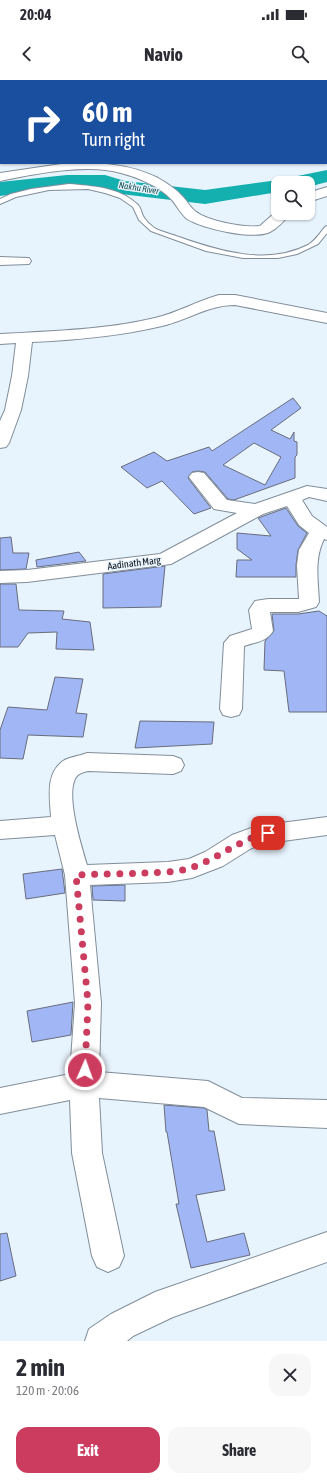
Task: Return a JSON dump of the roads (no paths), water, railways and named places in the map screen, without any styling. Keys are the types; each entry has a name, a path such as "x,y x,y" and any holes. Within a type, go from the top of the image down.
{"street":[{"path":"0,177 82,167 102,166 118,168 136,173 172,193 192,215 214,223 255,231 268,228 276,220"},
{"path":"315,195 327,191"},
{"path":"0,261 24,260"},
{"path":"0,338 54,336 135,327 162,321 219,300 235,300 327,318"},
{"path":"0,443 13,410 20,376 25,338"},
{"path":"198,477 221,505 256,510"},
{"path":"230,709 234,643 240,639 256,637 261,634 263,631 259,610 262,606 297,606 309,602 307,565 308,550 323,533 309,526 290,499 307,491 327,495"},
{"name":"Aadinath Marg","path":"0,577 27,576 164,560 256,510 290,499"},
{"path":"108,1256 87,1153 84,1084 88,1003 76,875 64,825 61,791 64,775 72,767 86,762 173,765"},
{"path":"0,830 64,825"},
{"path":"76,875 168,872 192,868 214,859 241,842 257,836 279,831 327,826"},
{"path":"0,1101 84,1084 208,1094 239,1111 327,1114"},
{"path":"101,1341 122,1324 166,1303 327,1248"}],"lane":[{"path":"0,202 11,196 39,190 83,186 100,188 116,194 136,207 140,217 152,229 218,252 244,256 274,256 298,252 313,245 327,228"}],"waterway":[{"name":"Nakhu River","path":"315,179 327,176"},
{"name":"Nakhu River","path":"0,189 67,181 105,181 121,187 205,197 271,187"}]}
